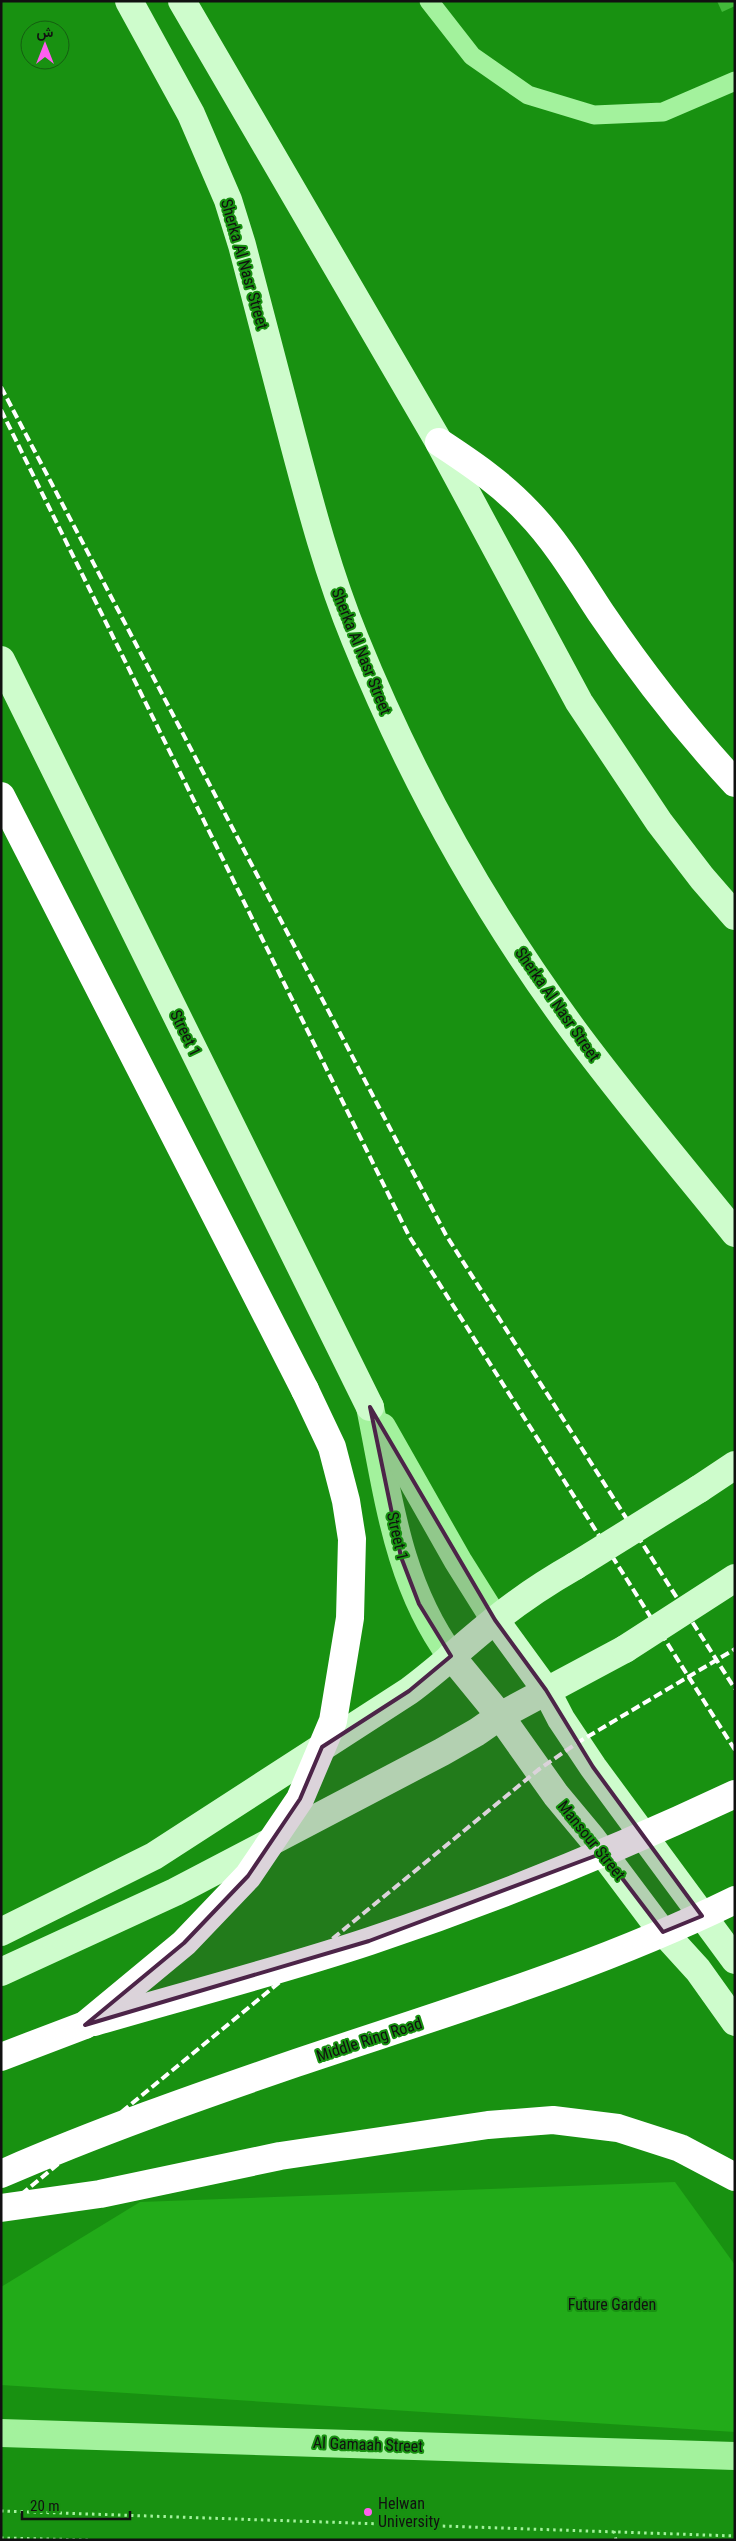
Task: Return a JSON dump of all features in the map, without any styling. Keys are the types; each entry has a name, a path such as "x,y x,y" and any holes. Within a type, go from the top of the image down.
{"highway":[{"path":"439,442 487,473 528,512 564,556 602,614 666,702 735,783"},
{"path":"1,796 305,1390 332,1447 346,1502 352,1539 350,1618 333,1721 300,1800 248,1876 184,1942 84,2024"},
{"path":"1,2057 84,2024 388,1935 509,1892 646,1835 735,1794"},
{"name":"Middle Ring Road","path":"1,2174 162,2110 567,1972 698,1918 735,1900"},
{"path":"1,2208 100,2194 280,2156 488,2125 553,2120 618,2128 680,2148 735,2177"}],"main road":[{"name":"Sherka Al Nasr Street","path":"129,1 191,114 228,200 242,245 314,520 354,637 405,750 484,894 527,963 574,1030 735,1233"},
{"path":"182,1 439,442 580,702 659,822 702,878 735,916"},
{"name":"Street 1","path":"1,660 370,1407"},
{"path":"1,1932 154,1856 409,1691 495,1620 543,1585 735,1465"},
{"path":"1,1972 175,1892 442,1752 546,1690 625,1649 735,1578"},
{"path":"495,1620 546,1690 561,1719 593,1767 735,1960"},
{"name":"Mansour Street","path":"451,1656 500,1716 556,1795 591,1837 657,1925 698,1970 735,2022"}],"street":[{"name":"Street 1","path":"370,1407 458,1561 495,1620"},
{"name":"Street 1","path":"370,1407 401,1556 419,1604 438,1638 451,1656"},
{"name":"Al Gamaah Street","path":"1,2433 735,2456"}],"lane":[{"path":"428,1 472,56 528,95 594,115 663,112 735,81"}],"path":[{"path":"1,2511 735,2536"},
{"path":"614,2531 616,2540"},
{"path":"1,2538 92,2540"}],"highlighted area":[{"path":"370,1407 495,1620 546,1690 593,1767 702,1916 663,1932 603,1853 369,1941 85,2025 184,1943 248,1876 300,1799 322,1747 409,1691 451,1656 419,1604 401,1557"}],"green space":[{"name":"Future Garden","path":"675,2182 735,2265 735,2432 1,2385 1,2287 140,2202"}],"building":[{"path":"717,1 735,1 735,6 722,12"}],"railway":[{"path":"1,387 446,1235 735,1689"},
{"path":"1,410 409,1236 735,1750"},
{"path":"1,2211 538,1770 577,1743 735,1649"}],"place":[{"name":"Helwan University","path":"368,2512"}]}
